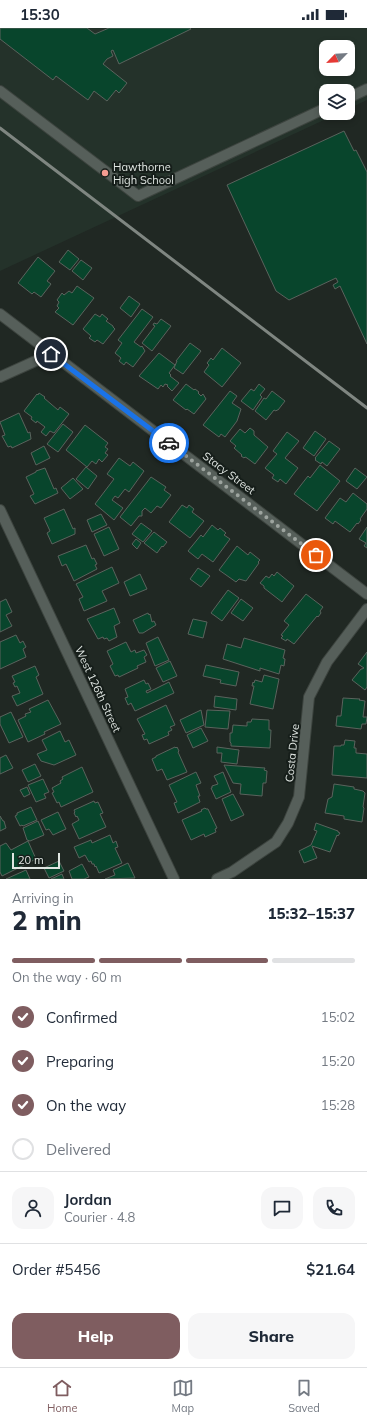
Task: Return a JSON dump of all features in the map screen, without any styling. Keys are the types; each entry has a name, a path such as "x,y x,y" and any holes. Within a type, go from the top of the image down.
{"street":[{"path":"355,95 367,89"},
{"path":"0,91 138,196 319,111"},
{"name":"Stacy Street","path":"0,314 367,594"},
{"path":"0,377 51,354"},
{"name":"West 126th Street","path":"0,510 174,879"},
{"name":"Costa Drive","path":"217,879 232,872 276,842 288,823 299,797 309,697 327,662 367,609"}],"shaded area":[{"name":"Hawthorne High School","path":"0,28 367,28 367,100 355,106 355,84 319,84 319,120 324,120 0,271"}],"building":[{"path":"0,28 87,28 95,34 109,28 191,29 119,64 113,50 111,51 113,56 107,59 103,64 127,83 119,93 116,90 107,101 94,91 88,100 56,76 53,80 0,39"},
{"path":"344,131 367,172 367,344 340,286 335,289 333,285 338,282 336,278 289,300 276,291 227,185"},
{"path":"68,250 79,259 70,270 59,262"},
{"path":"38,257 55,271 47,281 51,284 41,297 34,292 32,294 18,283"},
{"path":"81,260 92,268 83,280 72,271"},
{"path":"77,286 94,298 73,325 55,312 59,308 57,306 59,302 57,300 62,293 64,295 69,291 72,293"},
{"path":"129,296 140,304 131,317 120,308"},
{"path":"142,309 153,317 134,342 141,347 142,346 145,351 133,367 126,362 124,365 119,361 121,358 115,353 122,343 118,340"},
{"path":"95,314 100,317 102,314 108,319 106,321 115,329 103,344 97,340 95,342 89,338 91,336 83,329"},
{"path":"161,319 171,326 152,351 142,343 155,326 153,325 154,323 157,324"},
{"path":"190,343 201,351 183,374 174,368 176,361"},
{"path":"222,348 241,363 222,387 204,372 209,365 207,363 211,358 213,360"},
{"path":"159,353 175,365 169,373 171,375 170,376 179,383 172,391 167,386 168,385 165,384 163,387 161,385 158,389 139,376"},
{"path":"186,384 199,392 198,393 201,396 203,394 206,399 194,414 173,400"},
{"path":"259,384 265,389 260,395 262,397 253,410 241,401 251,389 254,391"},
{"path":"230,391 237,396 232,403 241,409 237,421 225,437 221,434 219,437 203,425"},
{"path":"272,391 285,401 278,410 274,410 266,420 255,411 264,398 266,399"},
{"path":"39,393 58,410 60,407 69,414 54,433 50,431 46,436 41,432 45,427 37,421 36,423 31,419 32,417 24,411"},
{"path":"19,413 28,433 30,432 31,439 12,448 11,446 8,447 2,436 5,435 0,422"},
{"path":"63,424 73,432 58,452 47,444"},
{"path":"85,425 108,443 105,447 108,449 105,453 108,455 102,462 99,459 96,464 92,461 87,467 66,450"},
{"path":"250,428 254,431 254,435 268,447 255,464 247,458 241,456 242,455 234,448 236,446 230,441 240,429 245,433"},
{"path":"315,431 326,439 314,456 303,448"},
{"path":"287,432 299,441 285,458 298,468 286,484 280,479 278,482 272,478 274,475 265,468 277,454 273,451"},
{"path":"329,441 340,449 327,466 322,462 321,464 315,460 315,458"},
{"path":"44,446 50,458 36,465 31,453"},
{"path":"119,458 130,466 133,462 144,471 129,492 125,489 118,498 115,496 112,500 123,508 114,520 95,504 114,479 107,474"},
{"path":"320,465 340,481 317,511 294,494 308,476 310,478"},
{"path":"86,467 97,476 88,489 76,479"},
{"path":"45,468 54,489 56,488 58,493 35,504 30,496 34,494 26,477"},
{"path":"355,468 367,477 357,489 346,481"},
{"path":"151,477 166,487 164,490 171,495 161,508 157,506 151,513 145,508 142,511 142,516 139,516 131,526 120,517"},
{"path":"73,478 83,489 70,499 61,488"},
{"path":"353,493 367,504 367,509 360,519 361,520 350,532 335,521 333,524 325,518 340,498 346,502"},
{"path":"182,505 187,508 189,505 194,509 192,512 204,521 190,538 169,522"},
{"path":"64,509 73,529 75,528 75,534 52,544 47,533 50,531 44,518"},
{"path":"101,514 107,525 92,532 87,520"},
{"path":"141,523 152,531 143,542 132,534"},
{"path":"212,525 218,530 220,528 226,533 224,535 230,539 213,562 202,554 198,559 188,551 201,535 203,537"},
{"path":"109,527 119,549 104,556 94,534"},
{"path":"367,527 367,548 364,546 366,543 359,539"},
{"path":"154,532 167,542 157,553 144,543"},
{"path":"136,539 141,543 137,549 132,544"},
{"path":"86,545 92,559 94,558 97,564 95,565 97,569 74,581 66,564 62,566 58,556"},
{"path":"237,546 248,555 250,552 260,560 246,581 239,579 236,582 219,570"},
{"path":"112,567 119,583 102,591 107,601 84,611 79,599 83,597 76,584"},
{"path":"198,568 210,576 201,587 190,579"},
{"path":"277,572 294,586 282,602 260,583 266,576 269,578 272,574 274,576"},
{"path":"140,574 147,589 130,596 124,582"},
{"path":"228,590 239,598 222,621 211,613"},
{"path":"306,594 323,607 318,617 317,616 294,644 287,639 286,641 281,638 283,636 281,635 289,625 284,621"},
{"path":"6,599 12,612 6,615 12,626 0,632 0,602"},
{"path":"241,599 253,608 243,621 231,613"},
{"path":"114,608 120,623 114,626 117,637 109,641 107,638 104,639 103,637 98,639 87,619"},
{"path":"148,613 149,615 150,614 152,622 154,621 156,625 143,633 139,633 133,620"},
{"path":"193,619 207,622 203,638 188,634"},
{"path":"16,635 20,643 23,641 26,647 23,649 26,657 0,669 0,642"},
{"path":"158,637 169,660 155,666 146,643"},
{"path":"244,638 285,650 283,658 285,659 284,666 281,665 279,674 260,668 260,671 223,659 227,644 241,648"},
{"path":"126,642 131,652 135,650 136,653 144,650 147,655 144,657 146,662 137,666 138,668 119,677 118,675 115,676 110,666 113,664 107,651"},
{"path":"367,652 367,687 365,690 352,680 361,669 364,668 358,664"},
{"path":"170,661 177,676 163,682 156,668"},
{"path":"206,665 239,672 236,686 220,683 221,680 203,676"},
{"path":"35,666 39,675 36,677 43,694 17,706 12,696 20,693 17,686 15,687 13,683 15,682 12,676"},
{"path":"264,675 279,679 273,709 250,704 254,686 252,686 253,682 254,683 255,680 262,682"},
{"path":"144,680 146,684 148,683 151,689 146,691 147,693 169,682 174,693 135,711 131,703 128,705 125,698 128,697 125,689"},
{"path":"215,696 237,699 236,710 214,707"},
{"path":"343,698 360,699 359,700 365,701 363,717 367,717 366,724 362,724 361,729 336,726 337,716 341,716"},
{"path":"48,700 61,724 28,742 18,720 26,716 25,714 31,712 29,709"},
{"path":"166,705 175,725 170,727 172,730 168,732 169,735 149,744 147,739 144,740 142,735 145,734 137,719"},
{"path":"201,710 204,725 186,733 180,720"},
{"path":"207,710 230,711 228,729 205,727"},
{"path":"11,712 23,737 9,743 0,724 0,717"},
{"path":"252,719 269,720 269,730 271,730 270,748 231,746 230,733 232,733 233,725 247,726 247,722 251,722"},
{"path":"201,728 208,741 193,748 187,735"},
{"path":"60,731 65,742 69,740 76,755 54,765 41,761 37,754 47,750 42,740"},
{"path":"345,740 355,741 354,748 356,748 356,753 367,754 367,778 332,775 334,746 344,745"},
{"path":"177,747 179,751 178,752 187,772 167,780 162,769 157,771 152,759"},
{"path":"217,747 239,750 237,764 221,762 222,753 217,753"},
{"path":"6,755 13,768 0,774 0,758"},
{"path":"35,764 41,776 28,782 22,770"},
{"path":"224,765 265,768 264,770 267,771 266,783 263,783 262,796 240,794 241,784 233,783"},
{"path":"82,767 93,792 61,807 59,802 57,803 52,793 54,792 52,788 61,783 60,781 63,779 62,777"},
{"path":"196,772 201,783 196,785 200,796 198,796 200,802 178,813 174,803 177,802 169,785"},
{"path":"223,772 231,792 216,799 211,788 212,786 218,784 214,776"},
{"path":"43,779 49,792 44,794 46,798 36,802 28,785"},
{"path":"334,784 354,787 354,789 365,793 362,822 344,819 344,816 325,813 328,799 332,797"},
{"path":"27,787 30,794 24,797 20,790"},
{"path":"233,794 244,815 231,821 222,799"},
{"path":"94,801 95,803 98,802 103,813 100,814 106,827 79,839 72,824 79,820 74,813 74,810"},
{"path":"31,807 37,820 20,826 15,816 17,813"},
{"path":"205,808 208,809 217,828 215,829 216,832 205,837 204,834 191,840 182,820 202,811 201,810"},
{"path":"58,812 66,829 53,835 49,829 46,830 41,820"},
{"path":"0,816 4,821 6,828 0,831"},
{"path":"38,821 44,835 30,841 27,840 23,828"},
{"path":"316,823 340,833 338,836 337,835 330,852 312,846 317,858 304,863 299,851 311,845 317,831 314,830"},
{"path":"110,835 113,843 116,841 118,847 115,848 122,863 99,873 96,866 95,867 94,864 92,864 91,861 89,862 85,855 79,858 74,847 91,840 92,843"},
{"path":"28,841 36,859 2,876 0,872 0,846 6,843 11,850"},
{"path":"59,861 64,871 49,878 44,868"},
{"path":"128,863 135,878 105,879 115,875 113,870"},
{"path":"82,864 89,877 84,879 72,879 69,871"},
{"path":"26,870 30,879 6,879"},
{"path":"62,874 64,879 51,879"}],"railway":[{"path":"0,128 367,408"}],"way so far":[{"path":"169,443 316,555"}],"place":[{"name":"Hawthorne High School","path":"105,173"}],"route":[{"path":"51,354 169,443"}]}
